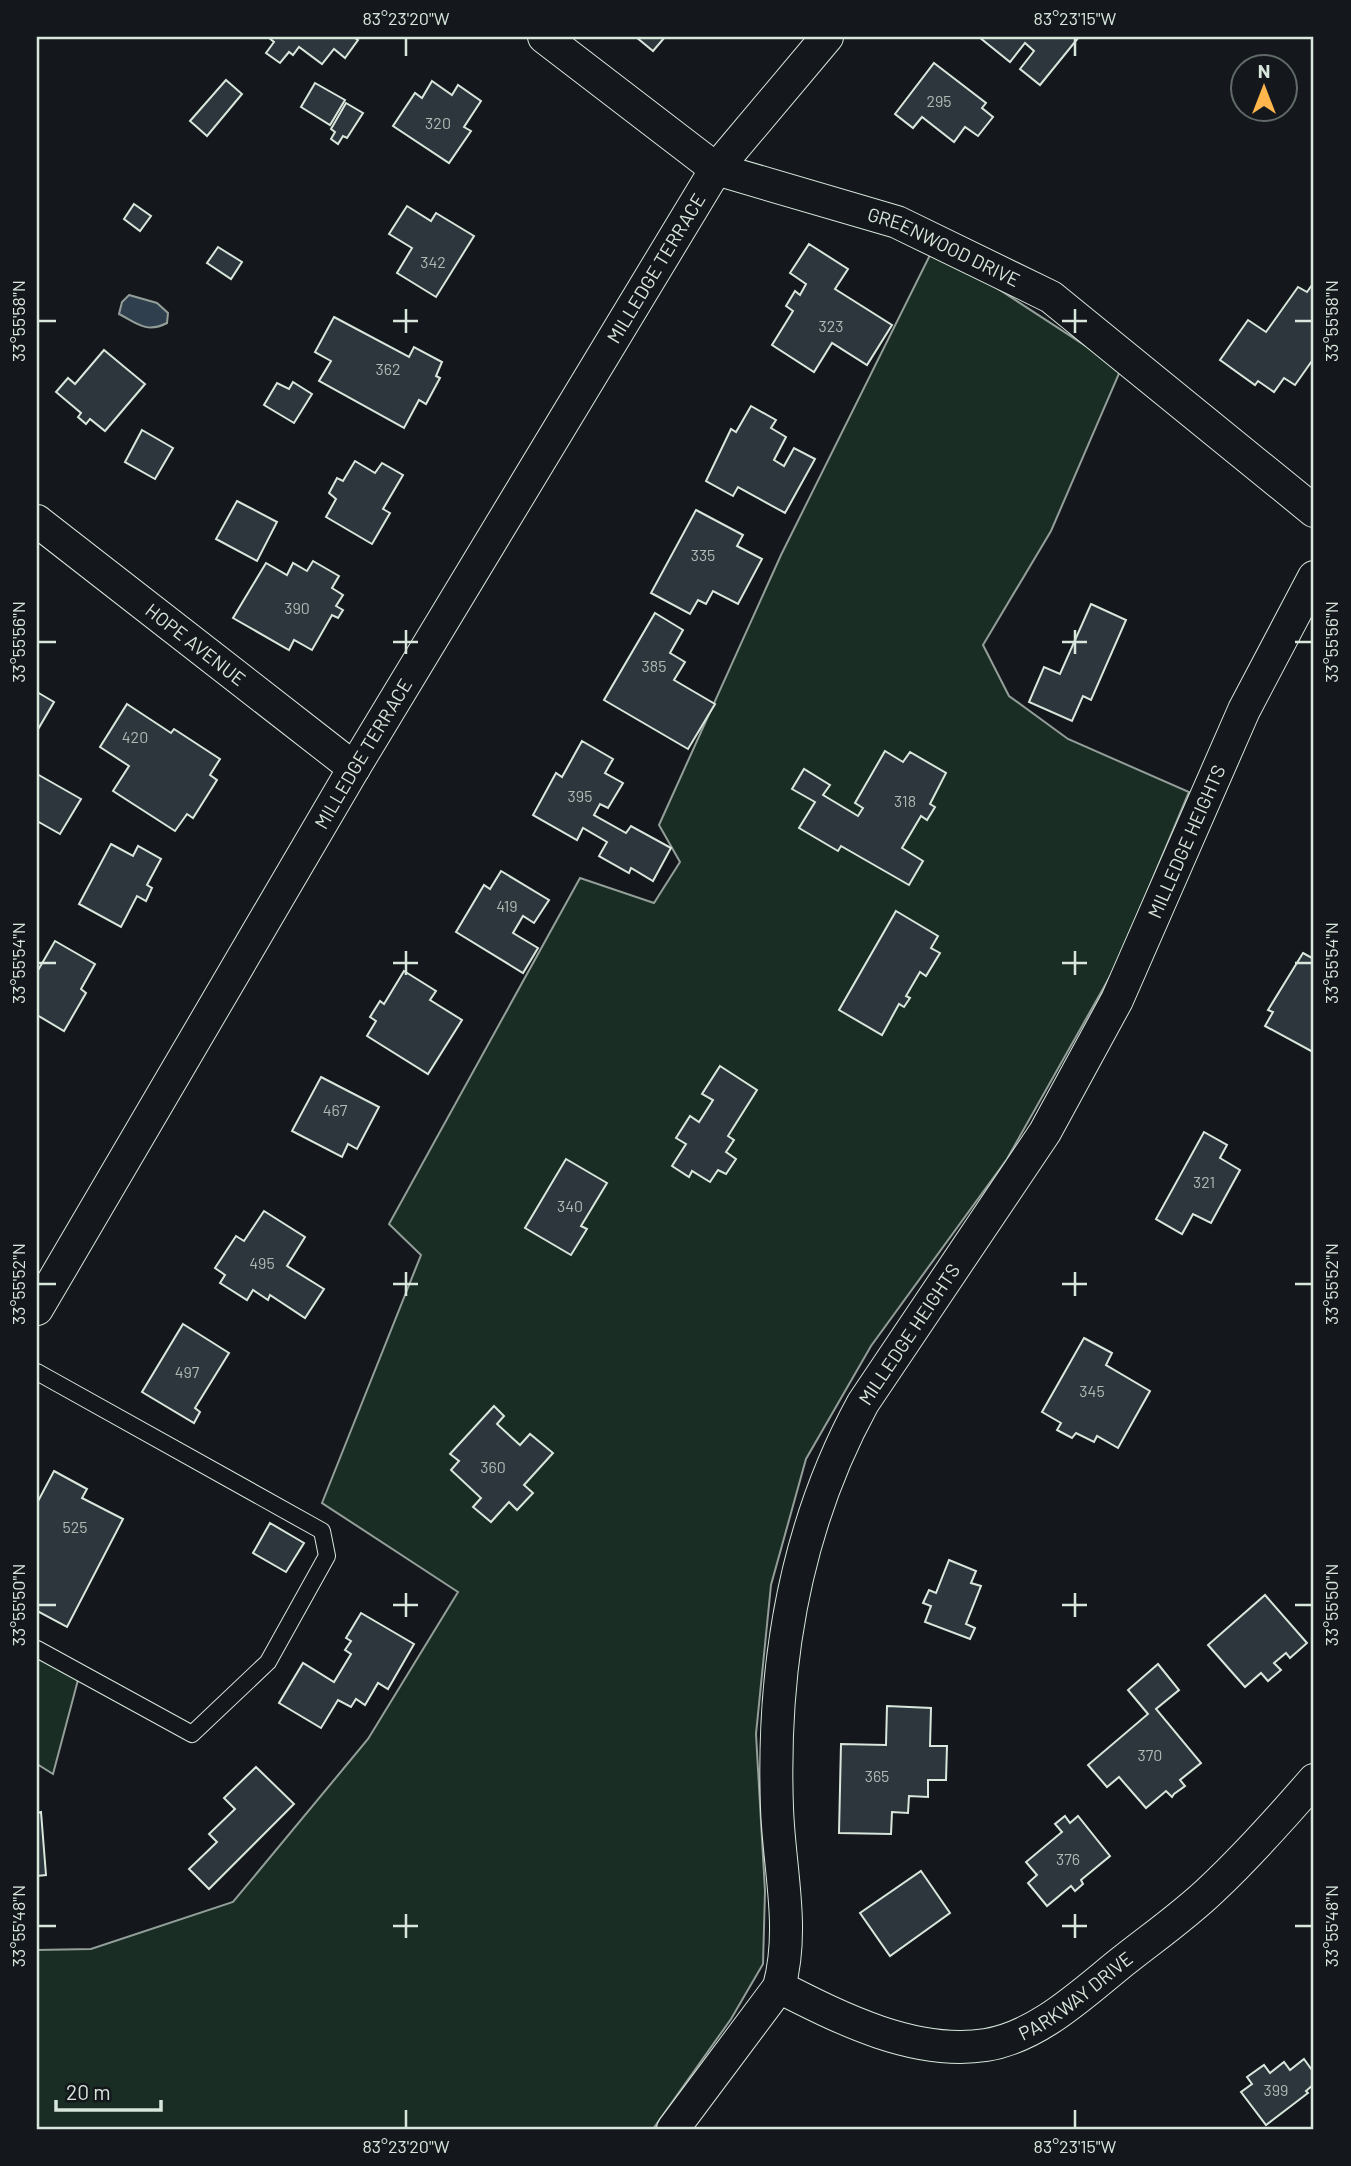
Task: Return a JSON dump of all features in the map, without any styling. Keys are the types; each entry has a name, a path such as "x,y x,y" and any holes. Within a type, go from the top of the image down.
{"street":[{"name":"GREENWOOD DRIVE","path":"544,37 716,169 897,222 1051,297 1314,511"},
{"name":"MILLEDGE TERRACE","path":"37,1309 354,768 716,169 827,37"},
{"name":"HOPE AVENUE","path":"37,521 354,768"},
{"name":"MILLEDGE HEIGHTS","path":"673,2129 779,1987 786,1959 785,1892 777,1810 776,1723 781,1662 807,1537 840,1446 863,1403 1052,1120 1117,1000 1244,710 1314,577"},
{"name":"PARKWAY DRIVE","path":"779,1987 833,2014 902,2039 947,2046 987,2045 1029,2031 1080,1996 1212,1890 1312,1784"}],"lane":[{"path":"37,1372 322,1531 327,1556 268,1662 192,1734 37,1649"}],"green space":[{"path":"934,247 1121,369 1051,531 983,645 1009,696 1068,739 1189,792 1117,964 1007,1159 871,1346 806,1459 771,1585 756,1734 765,1891 763,1964 731,2019 653,2129 37,2129 37,1950 91,1949 233,1902 368,1739 458,1592 322,1503 421,1255 389,1224 580,878 654,903 680,862 659,825 781,555"},
{"path":"37,1650 82,1665 53,1774 37,1764"}],"water":[{"path":"129,295 157,303 168,313 167,323 147,327 119,314 122,302"}],"building":[{"path":"268,37 353,37 358,40 345,58 334,49 322,64 299,47 293,55 289,52 280,63 266,53 274,42"},
{"path":"636,37 665,37 653,51"},
{"path":"979,37 1079,37 1040,85 1020,69 1034,51 1025,43 1010,62"},
{"path":"934,63 986,103 982,108 993,117 978,136 965,127 954,142 922,117 913,128 895,114"},
{"path":"226,80 242,94 207,136 190,121"},
{"path":"432,81 452,95 458,85 481,101 464,127 471,131 449,163 393,126 415,93 422,98"},
{"path":"315,83 345,100 330,125 301,107"},
{"path":"346,103 363,113 347,138 343,136 338,144 331,139 335,132 331,129"},
{"path":"134,204 151,216 140,231 124,219"},
{"path":"407,206 431,221 436,213 474,236 436,297 397,273 412,248 389,234"},
{"path":"809,244 848,269 835,289 892,325 867,365 832,343 814,372 772,345 793,311 786,306 795,291 800,295 806,284 790,273"},
{"path":"218,247 242,262 231,279 207,263"},
{"path":"1312,285 1314,358 1295,385 1284,378 1274,392 1258,381 1255,385 1220,360 1248,320 1266,332 1298,287 1307,292"},
{"path":"334,317 409,357 414,347 442,362 436,376 440,378 426,404 419,400 404,428 319,381 331,361 315,352"},
{"path":"104,350 145,384 105,431 90,419 86,424 78,417 81,413 56,392 68,378 75,384"},
{"path":"293,382 312,394 294,423 264,405 277,383 289,389"},
{"path":"751,406 776,420 771,428 786,437 774,460 784,466 794,448 815,459 785,513 738,487 733,496 706,481 731,429 736,432"},
{"path":"142,430 173,448 155,479 125,462"},
{"path":"355,461 375,473 382,463 403,475 383,509 390,513 372,544 326,517 336,499 329,493 337,478 343,481"},
{"path":"237,501 277,522 257,561 216,539"},
{"path":"696,510 743,535 737,546 762,559 738,604 713,591 706,604 698,600 690,614 651,593"},
{"path":"313,561 339,576 332,588 343,595 336,606 343,610 338,618 332,615 312,650 294,640 289,650 233,618 266,563 287,575 293,563 307,571"},
{"path":"1091,604 1126,620 1091,700 1083,696 1072,721 1029,702 1044,667 1060,674"},
{"path":"655,613 683,630 670,653 685,662 674,680 715,704 688,749 604,700"},
{"path":"37,692 54,702 37,731"},
{"path":"127,704 171,733 174,729 220,759 210,775 217,780 193,818 187,814 175,831 113,791 129,766 100,747"},
{"path":"582,741 613,759 605,773 623,783 608,808 600,804 594,815 626,833 631,826 671,848 653,881 631,868 629,873 599,856 607,842 583,828 577,840 533,815 556,773 562,777"},
{"path":"885,751 903,762 910,752 946,773 930,804 935,807 927,820 921,816 902,848 923,861 909,885 841,846 838,851 799,828 815,802 792,789 804,769 830,785 823,795 858,816 863,808 855,803"},
{"path":"37,774 81,799 60,834 37,821"},
{"path":"111,844 133,856 138,846 161,859 147,885 152,888 146,901 137,896 121,927 79,904"},
{"path":"501,871 549,900 534,923 523,916 513,933 538,948 523,973 456,932 484,885 490,889"},
{"path":"896,911 938,936 931,948 940,953 926,976 920,972 906,996 910,998 904,1007 899,1004 882,1035 839,1010"},
{"path":"55,941 95,964 81,989 86,993 64,1031 37,1015 37,972"},
{"path":"1303,953 1314,959 1313,1052 1265,1026 1273,1012 1268,1010"},
{"path":"404,971 436,991 430,1000 462,1020 428,1074 367,1036 376,1021 370,1017 380,1001 384,1004"},
{"path":"720,1066 757,1090 728,1136 734,1140 726,1152 736,1159 726,1174 718,1170 710,1182 692,1171 689,1177 672,1166 686,1144 676,1138 690,1116 699,1122 713,1100 702,1094"},
{"path":"321,1077 379,1107 357,1149 348,1144 342,1157 292,1131"},
{"path":"1204,1132 1227,1145 1220,1158 1240,1170 1211,1223 1193,1214 1182,1234 1156,1219"},
{"path":"566,1159 607,1183 581,1226 587,1229 571,1255 525,1228"},
{"path":"264,1211 305,1237 287,1266 324,1289 305,1318 270,1295 268,1300 253,1290 247,1300 220,1283 225,1275 215,1268 236,1236 244,1241"},
{"path":"183,1324 229,1353 195,1408 200,1412 194,1423 142,1392"},
{"path":"1084,1338 1112,1353 1106,1365 1150,1391 1118,1448 1097,1436 1094,1442 1076,1433 1072,1438 1057,1430 1061,1423 1042,1412"},
{"path":"494,1406 504,1416 497,1424 520,1445 530,1434 553,1453 524,1485 533,1493 517,1510 509,1502 491,1522 473,1507 481,1498 451,1470 459,1461 450,1454"},
{"path":"54,1471 87,1489 82,1498 123,1519 67,1627 37,1611 37,1503"},
{"path":"270,1523 304,1543 286,1572 253,1553"},
{"path":"949,1560 976,1571 971,1583 981,1586 966,1624 975,1628 970,1639 925,1622 931,1606 923,1603 929,1590 936,1593"},
{"path":"1265,1595 1307,1643 1290,1658 1286,1653 1274,1663 1281,1670 1268,1681 1261,1673 1245,1687 1208,1645"},
{"path":"361,1613 414,1644 388,1689 378,1683 365,1705 356,1699 351,1707 338,1700 321,1728 279,1703 303,1663 334,1682 351,1654 345,1650 351,1641 346,1638"},
{"path":"1158,1664 1179,1690 1156,1709 1201,1763 1180,1780 1185,1786 1172,1797 1166,1791 1146,1808 1119,1777 1107,1787 1088,1765 1148,1714 1128,1690"},
{"path":"887,1706 931,1708 930,1746 947,1746 946,1780 928,1780 928,1797 909,1796 908,1813 892,1812 891,1834 839,1833 841,1744 886,1745"},
{"path":"256,1767 294,1804 209,1889 189,1869 217,1842 209,1834 235,1809 224,1798"},
{"path":"41,1812 46,1875 37,1876 37,1813"},
{"path":"1065,1816 1070,1823 1078,1816 1110,1856 1081,1880 1083,1884 1075,1891 1071,1886 1047,1906 1028,1883 1037,1875 1026,1862 1062,1832 1055,1824"},
{"path":"921,1871 950,1913 890,1956 860,1913"},
{"path":"1304,2059 1314,2073 1314,2084 1306,2091 1308,2093 1266,2125 1241,2092 1252,2084 1247,2077 1264,2065 1270,2073 1284,2062 1290,2070"}]}
